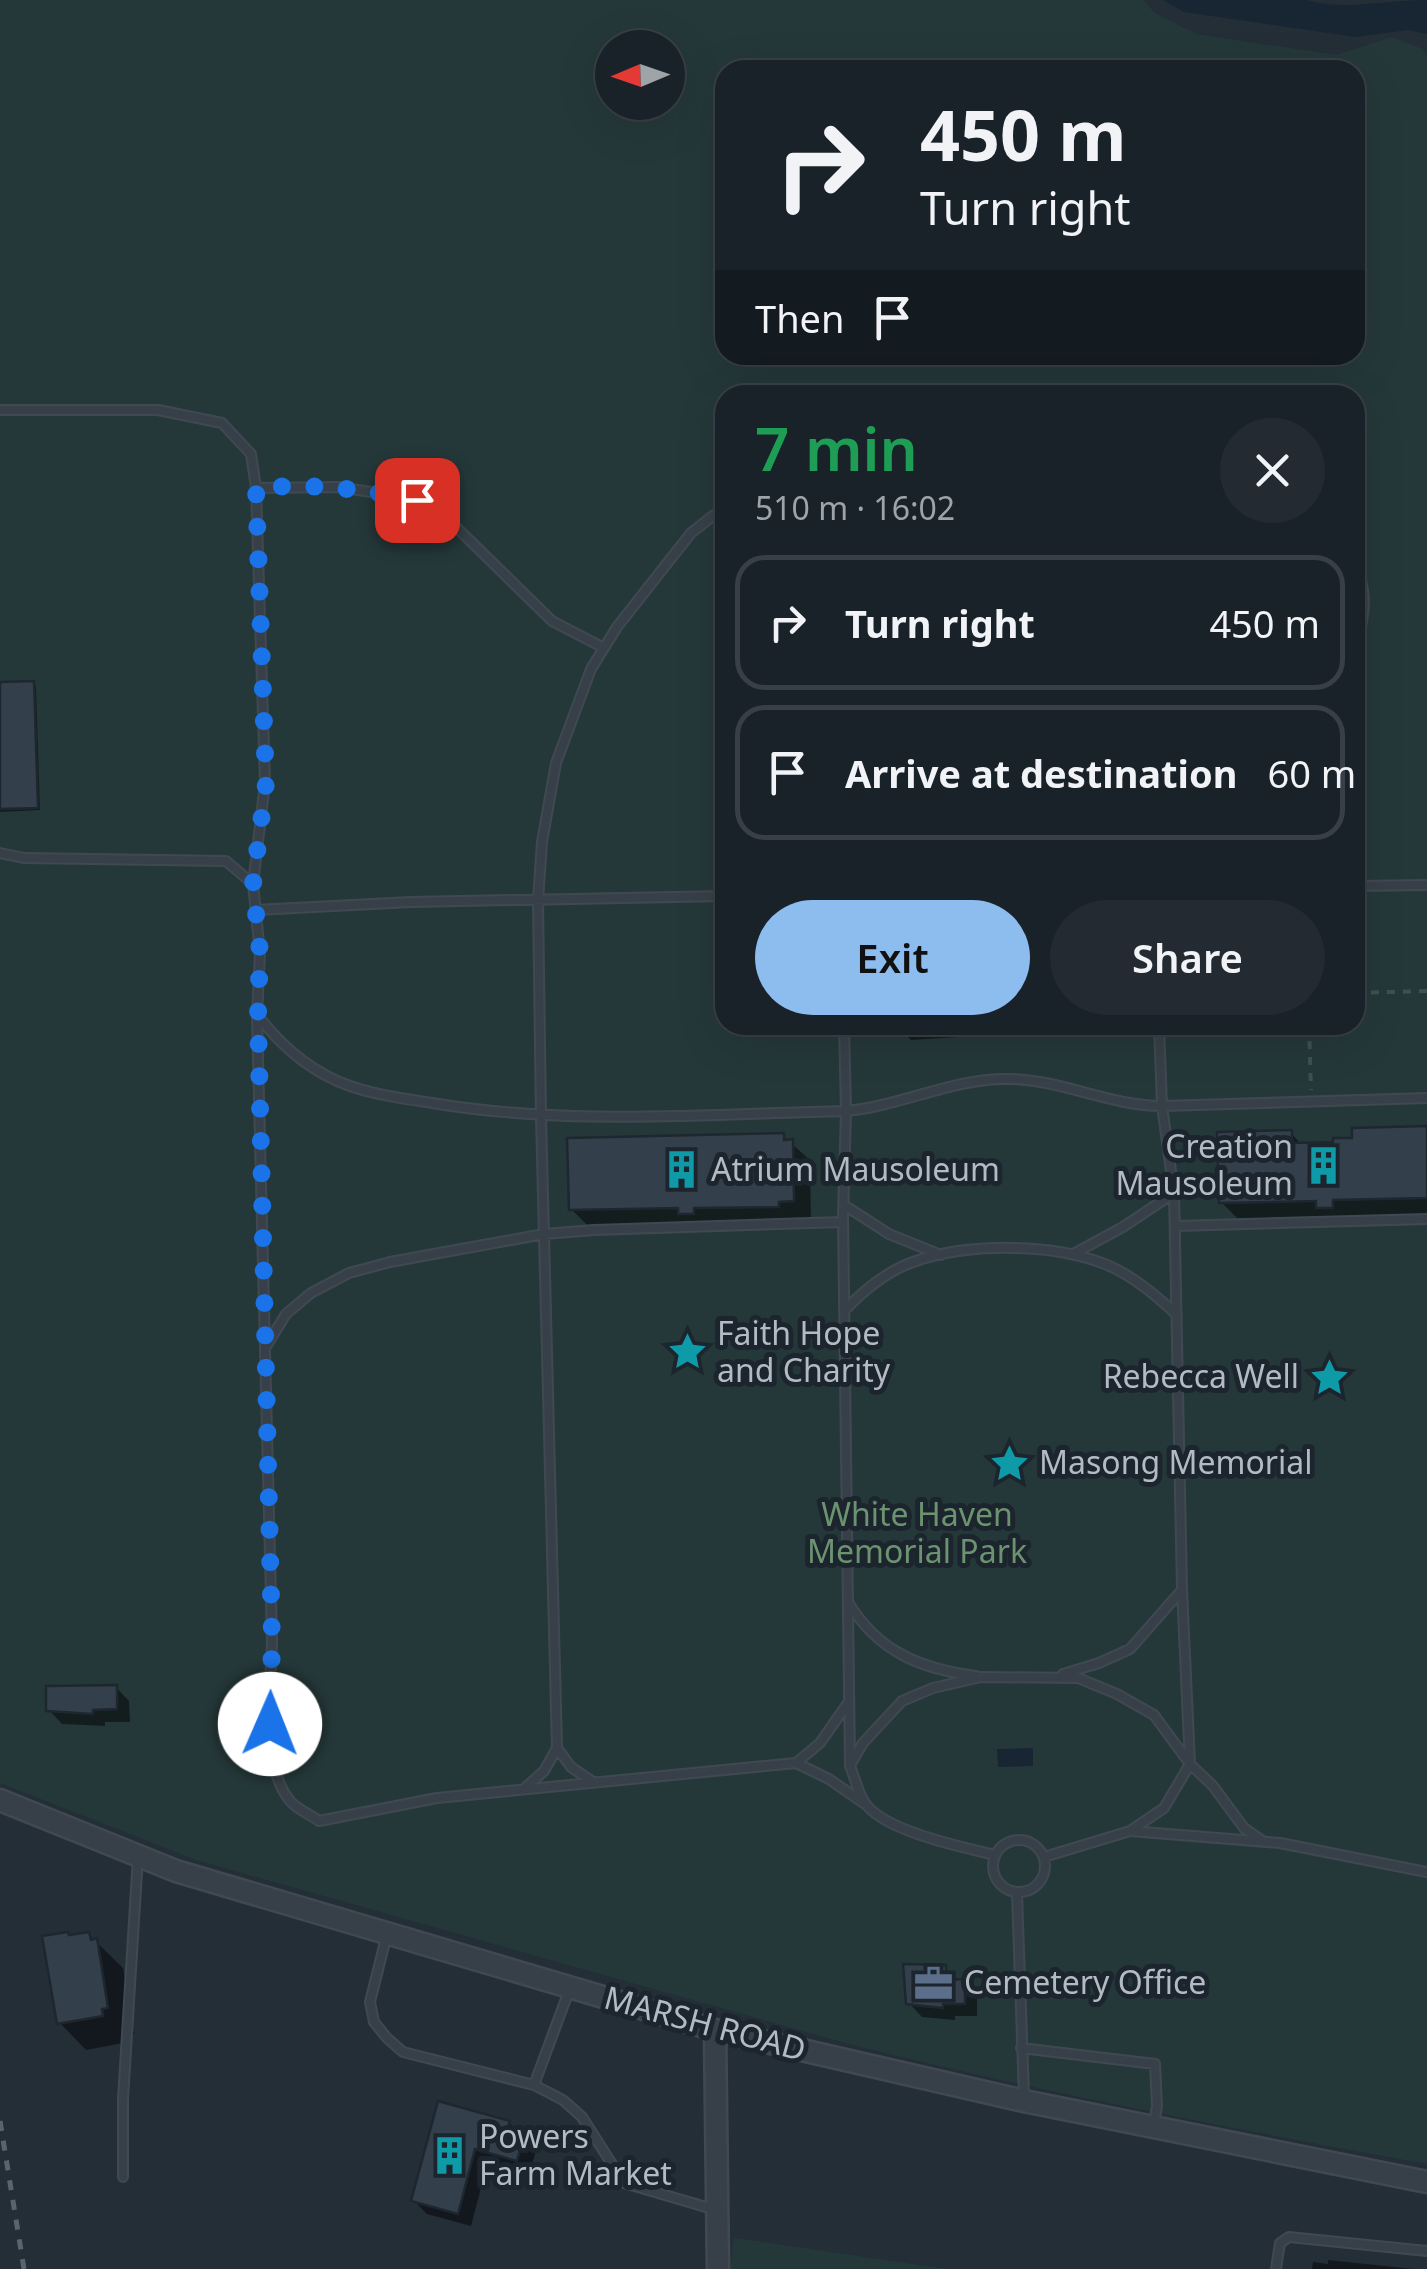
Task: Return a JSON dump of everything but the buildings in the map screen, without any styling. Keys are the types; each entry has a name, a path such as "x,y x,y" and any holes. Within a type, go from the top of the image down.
{"street":[{"name":"MARSH ROAD","path":"0,1800 176,1871 716,2030 1024,2102 1427,2182"},
{"path":"716,2030 718,2269"}],"lane":[{"path":"0,410 158,410 222,423 251,454 256,488 266,783 253,884 260,952 258,1015 272,1641 270,1724 274,1772 292,1803 319,1821 437,1798 796,1763 922,1837 994,1856"},
{"path":"256,488 338,487 417,500 448,519 552,621 604,648"},
{"path":"524,1788 544,1771 557,1748 541,1118 538,900 542,842 556,763 591,668 691,533 715,516"},
{"path":"0,852 24,858 226,861 253,884"},
{"path":"1365,886 1427,885"},
{"path":"256,910 391,902 715,896"},
{"path":"258,1015 276,1039 312,1067 350,1086 450,1106 541,1118 846,1111 877,1108 940,1089 1006,1078 1073,1088 1141,1106 1427,1098"},
{"path":"844,1035 850,1766 866,1805"},
{"path":"1044,1858 1130,1831 1164,1808 1190,1764 1182,1590 1174,1193 1162,1106 1159,1035"},
{"path":"1073,1254 1124,1227 1174,1193"},
{"path":"844,1205 889,1234 942,1256"},
{"path":"1175,1226 1427,1219"},
{"path":"265,1348 286,1314 311,1293 349,1274 390,1262 544,1234 843,1222"},
{"path":"845,1310 861,1292 912,1262 961,1251 1058,1250 1106,1264 1157,1296 1177,1315"},
{"path":"1054,1677 1130,1649 1182,1590"},
{"path":"846,1598 862,1626 896,1652 932,1670 981,1677 1078,1678 1154,1715 1244,1828 1264,1842"},
{"path":"850,1766 863,1743 902,1701 934,1688 981,1677"},
{"path":"796,1763 820,1743 849,1702"},
{"path":"557,1748 571,1767 593,1782"},
{"path":"1130,1831 1264,1842 1427,1872"},
{"path":"1024,1840 1033,1844 1044,1858 1039,1883 1033,1889 1008,1891 993,1872 994,1856 1007,1843 1024,1840"},
{"path":"124,2177 123,2099 138,1856"},
{"path":"1017,1893 1024,2102"},
{"path":"387,1934 370,2002 374,2022 403,2052 534,2084 563,2100 582,2117 624,2183 716,2210"},
{"path":"534,2084 570,1988"},
{"path":"1021,2048 1155,2064 1154,2129"},
{"path":"1276,2269 1280,2243 1289,2236 1427,2251"}],"path":[{"path":"1365,992 1427,991"},
{"path":"1309,1035 1312,1102"}],"green space":[{"name":"White Haven Memorial Park","path":"0,0 1143,0 1155,13 1196,34 1336,55 1392,37 1423,49 1427,56 1427,2164 1137,2109 849,2044 196,1860 0,1783"},
{"path":"734,2238 947,2269 730,2269"}],"water":[{"path":"1163,0 1306,0 1350,5 1427,0 1427,34 1408,30 1355,37 1184,12"},
{"path":"1033,1748 1033,1766 998,1767 997,1749"}],"railway":[{"path":"0,2121 24,2269"}],"place":[{"name":"Creation Mausoleum","path":"1323,1165"},
{"name":"Atrium Mausoleum","path":"681,1170"},
{"name":"Faith Hope and Charity","path":"687,1352"},
{"name":"Rebecca Well","path":"1329,1377"},
{"name":"Masong Memorial","path":"1009,1463"},
{"name":"Cemetery Office","path":"934,1983"},
{"name":"Powers Farm Market","path":"449,2155"}],"route":[{"path":"270,1724 272,1641 258,1015 260,952 253,884 266,783 256,488 338,487 417,500"}]}
